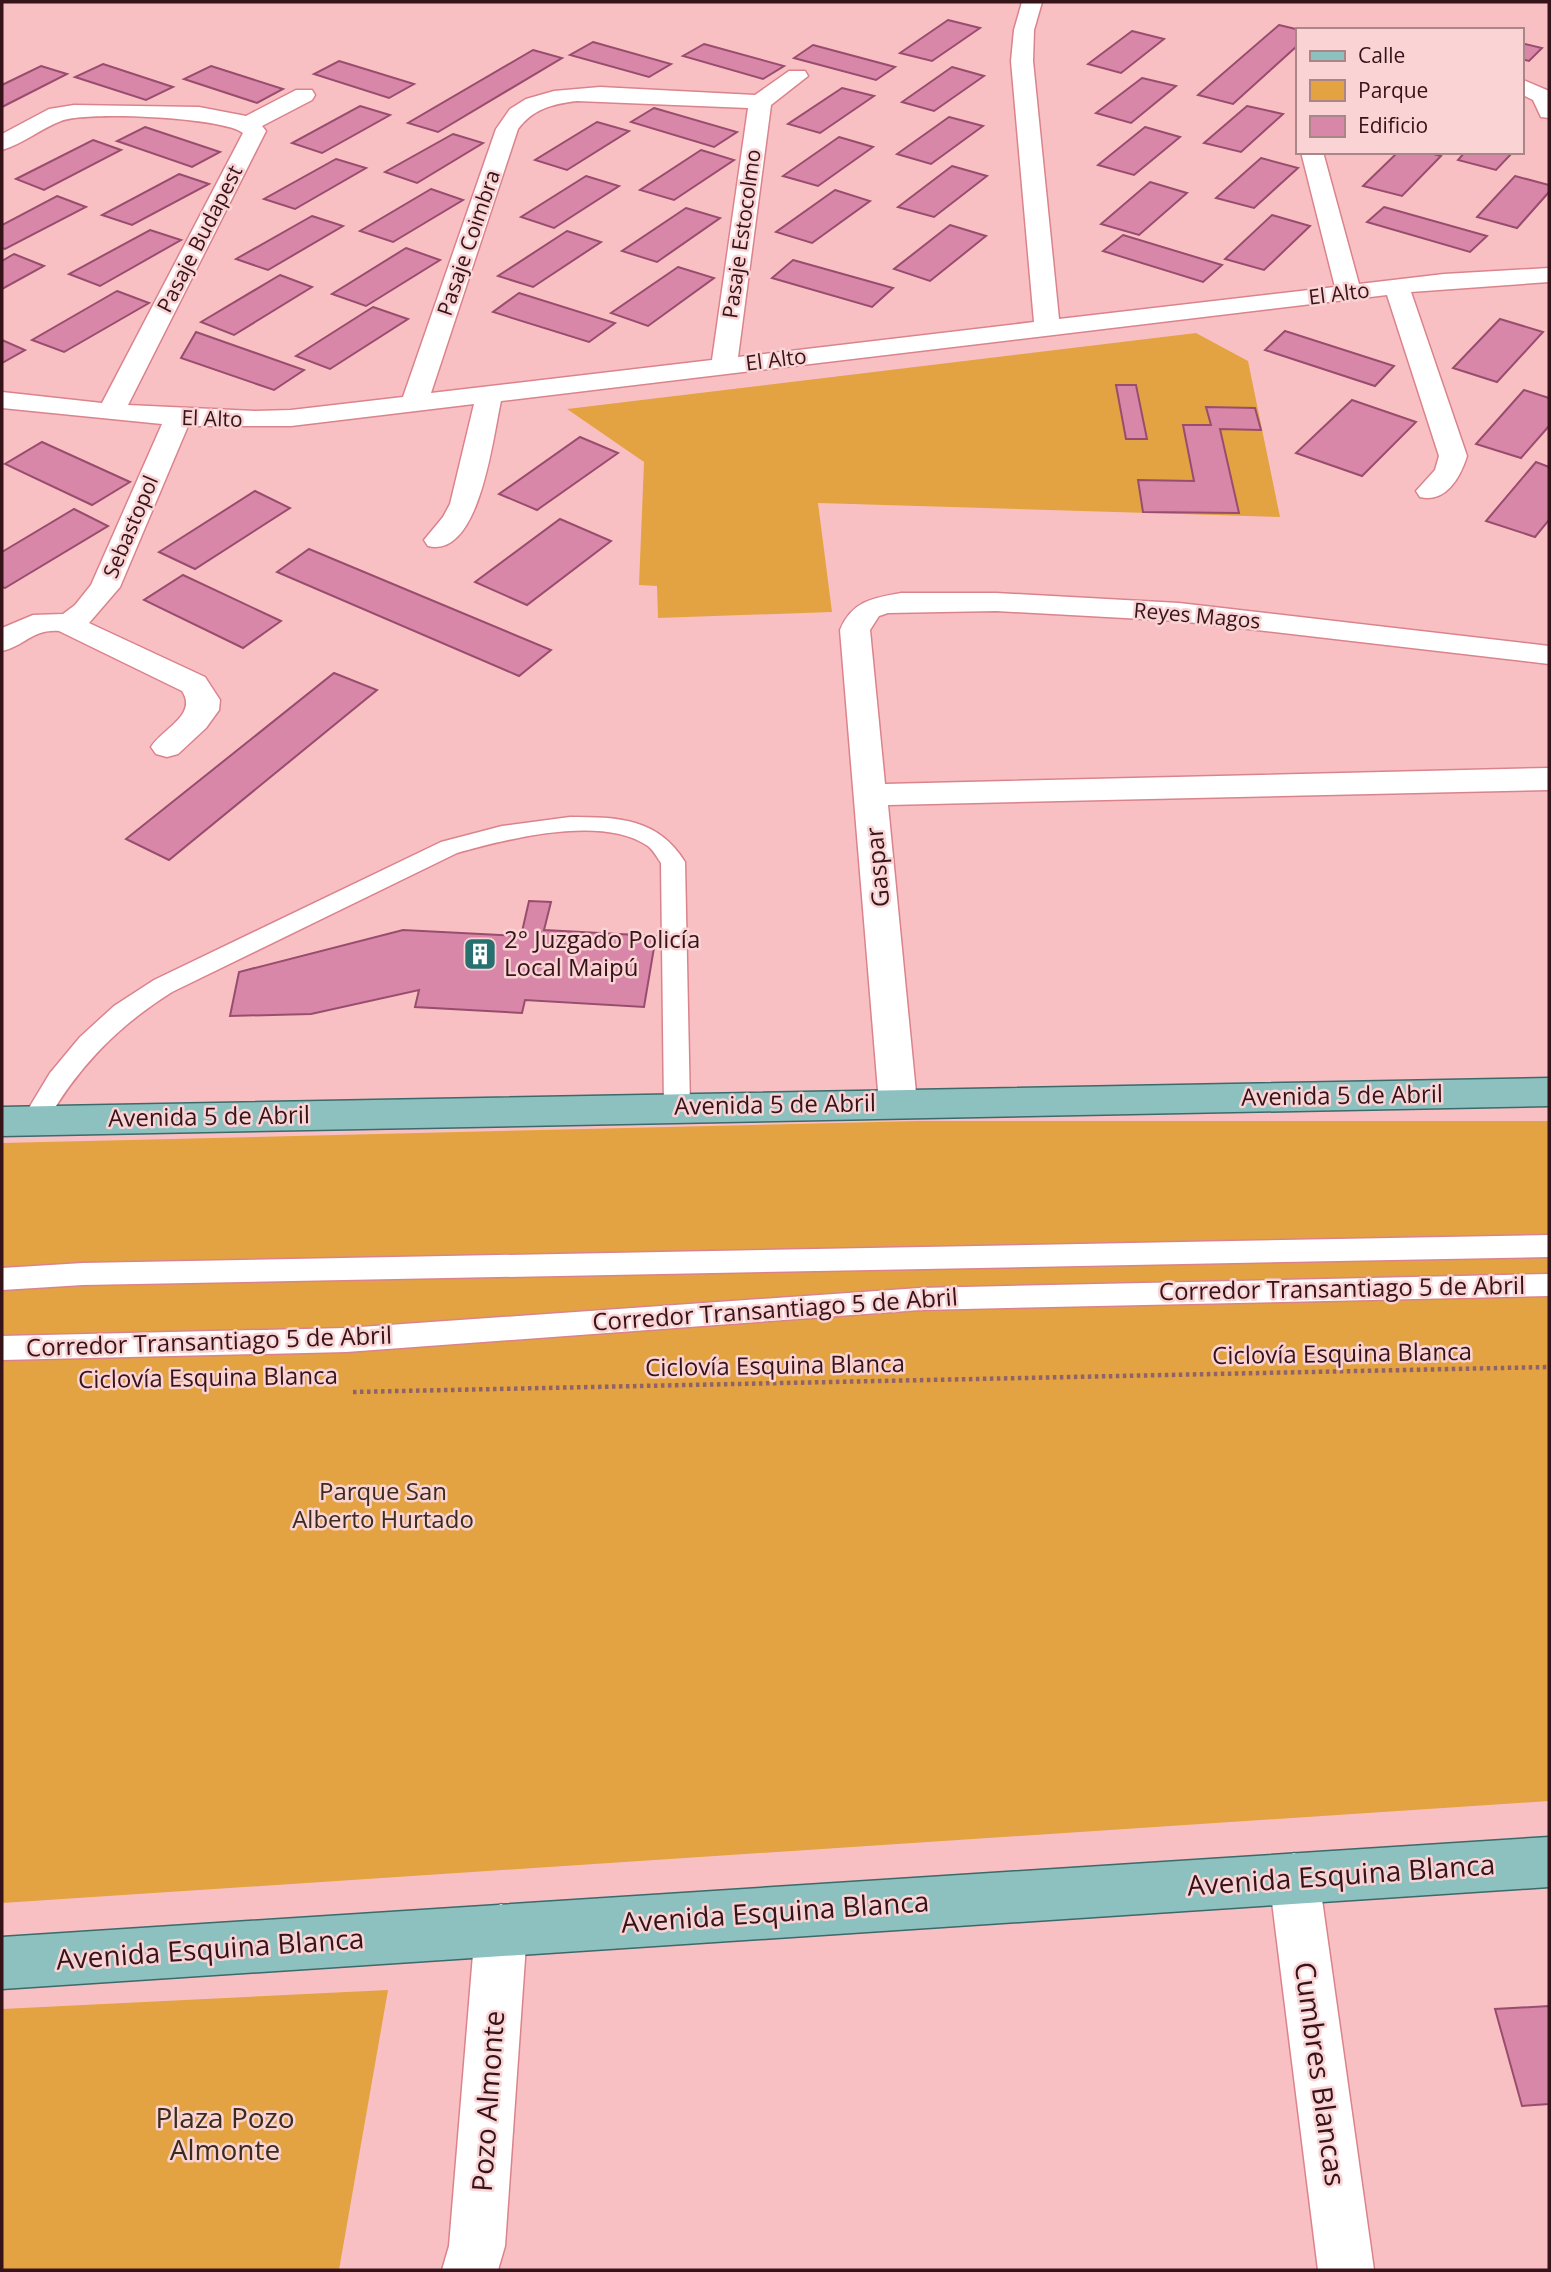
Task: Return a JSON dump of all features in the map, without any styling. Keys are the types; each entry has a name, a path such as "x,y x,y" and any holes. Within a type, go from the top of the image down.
{"main road":[{"name":"Avenida 5 de Abril","path":"18,1121 1549,1092"},
{"name":"Avenida Esquina Blanca","path":"2,1963 1549,1862"}],"street":[{"path":"1032,2 1024,30 1022,61 1047,327"},
{"path":"760,102 797,76"},
{"path":"1529,89 1549,112"},
{"name":"Pasaje Coimbra","path":"414,404 507,129 520,112 546,100 595,93 760,102"},
{"path":"2,143 63,113 212,114 248,124 304,95"},
{"name":"Pasaje Estocolmo","path":"724,366 760,102"},
{"name":"Pasaje Budapest","path":"111,412 254,134 254,129 248,124"},
{"path":"1313,154 1349,293"},
{"name":"El Alto","path":"2,400 178,418 251,421 1397,287 1482,278 1549,275"},
{"path":"1397,287 1453,456 1448,473 1430,491"},
{"path":"438,540 456,520 464,504 489,395"},
{"name":"Sebastopol","path":"68,624 86,611 105,587 178,418"},
{"name":"Reyes Magos","path":"855,631 859,620 868,610 883,604 996,602 1179,612 1549,654"},
{"path":"2,642 25,625 48,621 68,624 194,684 204,699 203,710 167,747"},
{"name":"Gaspar","path":"855,631 898,1103"},
{"path":"872,795 1549,779"},
{"name":"Cumbres Blancas","path":"1294,1878 1346,2270"},
{"name":"Pozo Almonte","path":"470,2270 477,2246 501,1930"}],"lane":[{"path":"18,1121 50,1090 94,1035 121,1013 163,986 449,848 489,835 562,824 630,829 647,834 669,851 673,862 677,1107"},
{"name":"Corredor Transantiago 5 de Abril","path":"2,1279 83,1274 1549,1246"},
{"name":"Corredor Transantiago 5 de Abril","path":"2,1348 346,1340 920,1298 1549,1285"}],"path":[{"name":"Ciclovía Esquina Blanca","path":"339,1392 1549,1367"}],"green space":[{"path":"1196,333 1248,361 1280,517 818,503 832,612 658,618 657,586 639,585 644,462 567,409"},
{"name":"Parque San Alberto Hurtado","path":"918,1121 1549,1121 1549,1801 2,1903 2,1143"},
{"name":"Plaza Pozo Almonte","path":"388,1990 339,2270 2,2270 2,2009"}],"building":[{"path":"948,20 980,28 932,61 900,53"},
{"path":"1279,25 1296,29 1296,47 1233,104 1198,95"},
{"path":"1132,31 1164,39 1121,73 1088,64"},
{"path":"593,42 671,64 649,77 570,55"},
{"path":"1523,43 1542,48 1529,61 1523,60"},
{"path":"704,44 784,66 763,79 683,56"},
{"path":"813,45 895,67 876,80 794,58"},
{"path":"533,50 562,58 438,132 408,123"},
{"path":"339,61 414,84 389,98 314,74"},
{"path":"103,64 173,87 146,100 75,77"},
{"path":"41,66 67,74 2,107 2,85"},
{"path":"211,66 283,89 257,103 184,79"},
{"path":"952,67 984,76 934,111 902,102"},
{"path":"1142,78 1176,86 1131,123 1096,113"},
{"path":"842,88 874,96 820,133 788,124"},
{"path":"360,106 390,115 322,153 292,143"},
{"path":"1247,106 1283,114 1241,152 1204,143"},
{"path":"654,108 737,132 714,147 631,122"},
{"path":"949,117 983,126 931,164 897,154"},
{"path":"597,122 629,131 567,170 535,160"},
{"path":"145,127 220,152 192,167 117,141"},
{"path":"1145,127 1180,137 1134,175 1098,165"},
{"path":"453,134 483,143 417,183 385,172"},
{"path":"839,137 873,147 818,186 783,176"},
{"path":"93,140 121,150 44,190 16,179"},
{"path":"701,150 734,160 674,200 640,190"},
{"path":"1396,154 1441,156 1402,196 1363,186"},
{"path":"1463,154 1511,154 1496,170 1458,160"},
{"path":"1261,158 1298,168 1254,208 1216,198"},
{"path":"336,159 366,168 295,209 264,199"},
{"path":"952,166 987,176 934,217 898,207"},
{"path":"179,174 209,184 132,225 102,215"},
{"path":"586,176 619,186 554,228 521,217"},
{"path":"1515,176 1549,185 1549,192 1517,228 1477,217"},
{"path":"1150,182 1187,193 1139,235 1101,224"},
{"path":"431,189 463,200 393,242 360,231"},
{"path":"835,190 870,201 812,243 776,232"},
{"path":"57,196 86,207 5,249 2,248 2,225"},
{"path":"1384,207 1487,236 1470,252 1367,222"},
{"path":"686,208 720,218 657,262 622,251"},
{"path":"1272,215 1310,226 1264,270 1225,259"},
{"path":"312,216 343,226 268,270 236,259"},
{"path":"950,225 986,236 930,281 894,269"},
{"path":"150,230 181,240 100,286 69,274"},
{"path":"567,231 601,242 533,287 498,276"},
{"path":"1123,235 1222,265 1203,282 1103,251"},
{"path":"406,248 440,260 366,306 332,294"},
{"path":"14,254 44,266 2,289 2,261"},
{"path":"793,260 893,288 872,307 772,278"},
{"path":"678,267 714,278 648,326 611,313"},
{"path":"280,275 312,287 234,335 201,322"},
{"path":"117,291 149,303 64,352 32,340"},
{"path":"519,293 615,323 589,342 493,312"},
{"path":"373,307 408,319 330,369 296,356"},
{"path":"1500,319 1543,332 1497,382 1453,368"},
{"path":"1285,331 1394,366 1375,386 1265,350"},
{"path":"196,332 304,370 274,390 181,358"},
{"path":"2,340 25,350 2,363"},
{"path":"1116,385 1136,385 1147,439 1126,439"},
{"path":"1524,390 1549,398 1549,426 1521,458 1476,444"},
{"path":"1352,400 1416,422 1362,476 1296,453"},
{"path":"1206,407 1255,408 1261,430 1220,429 1239,513 1143,512 1138,480 1194,481 1183,425 1211,425"},
{"path":"580,437 618,453 537,510 499,494"},
{"path":"42,442 130,482 92,505 5,464"},
{"path":"1536,462 1549,467 1549,520 1535,537 1486,521"},
{"path":"255,491 290,508 195,569 159,552"},
{"path":"74,509 108,526 5,588 2,587 2,552"},
{"path":"560,519 611,541 527,605 475,582"},
{"path":"309,549 551,650 519,676 277,572"},
{"path":"183,575 281,621 243,648 144,600"},
{"path":"334,673 377,690 169,860 126,839"},
{"name":"2° Juzgado Policía Local Maipú","path":"529,901 551,902 544,930 656,936 644,1007 525,1000 522,1013 415,1007 419,990 311,1014 230,1016 239,972 403,930 521,936"},
{"path":"1549,2006 1549,2104 1522,2106 1495,2009"}],"place":[{"name":"2° Juzgado Policía Local Maipú","path":"480,954"}]}
